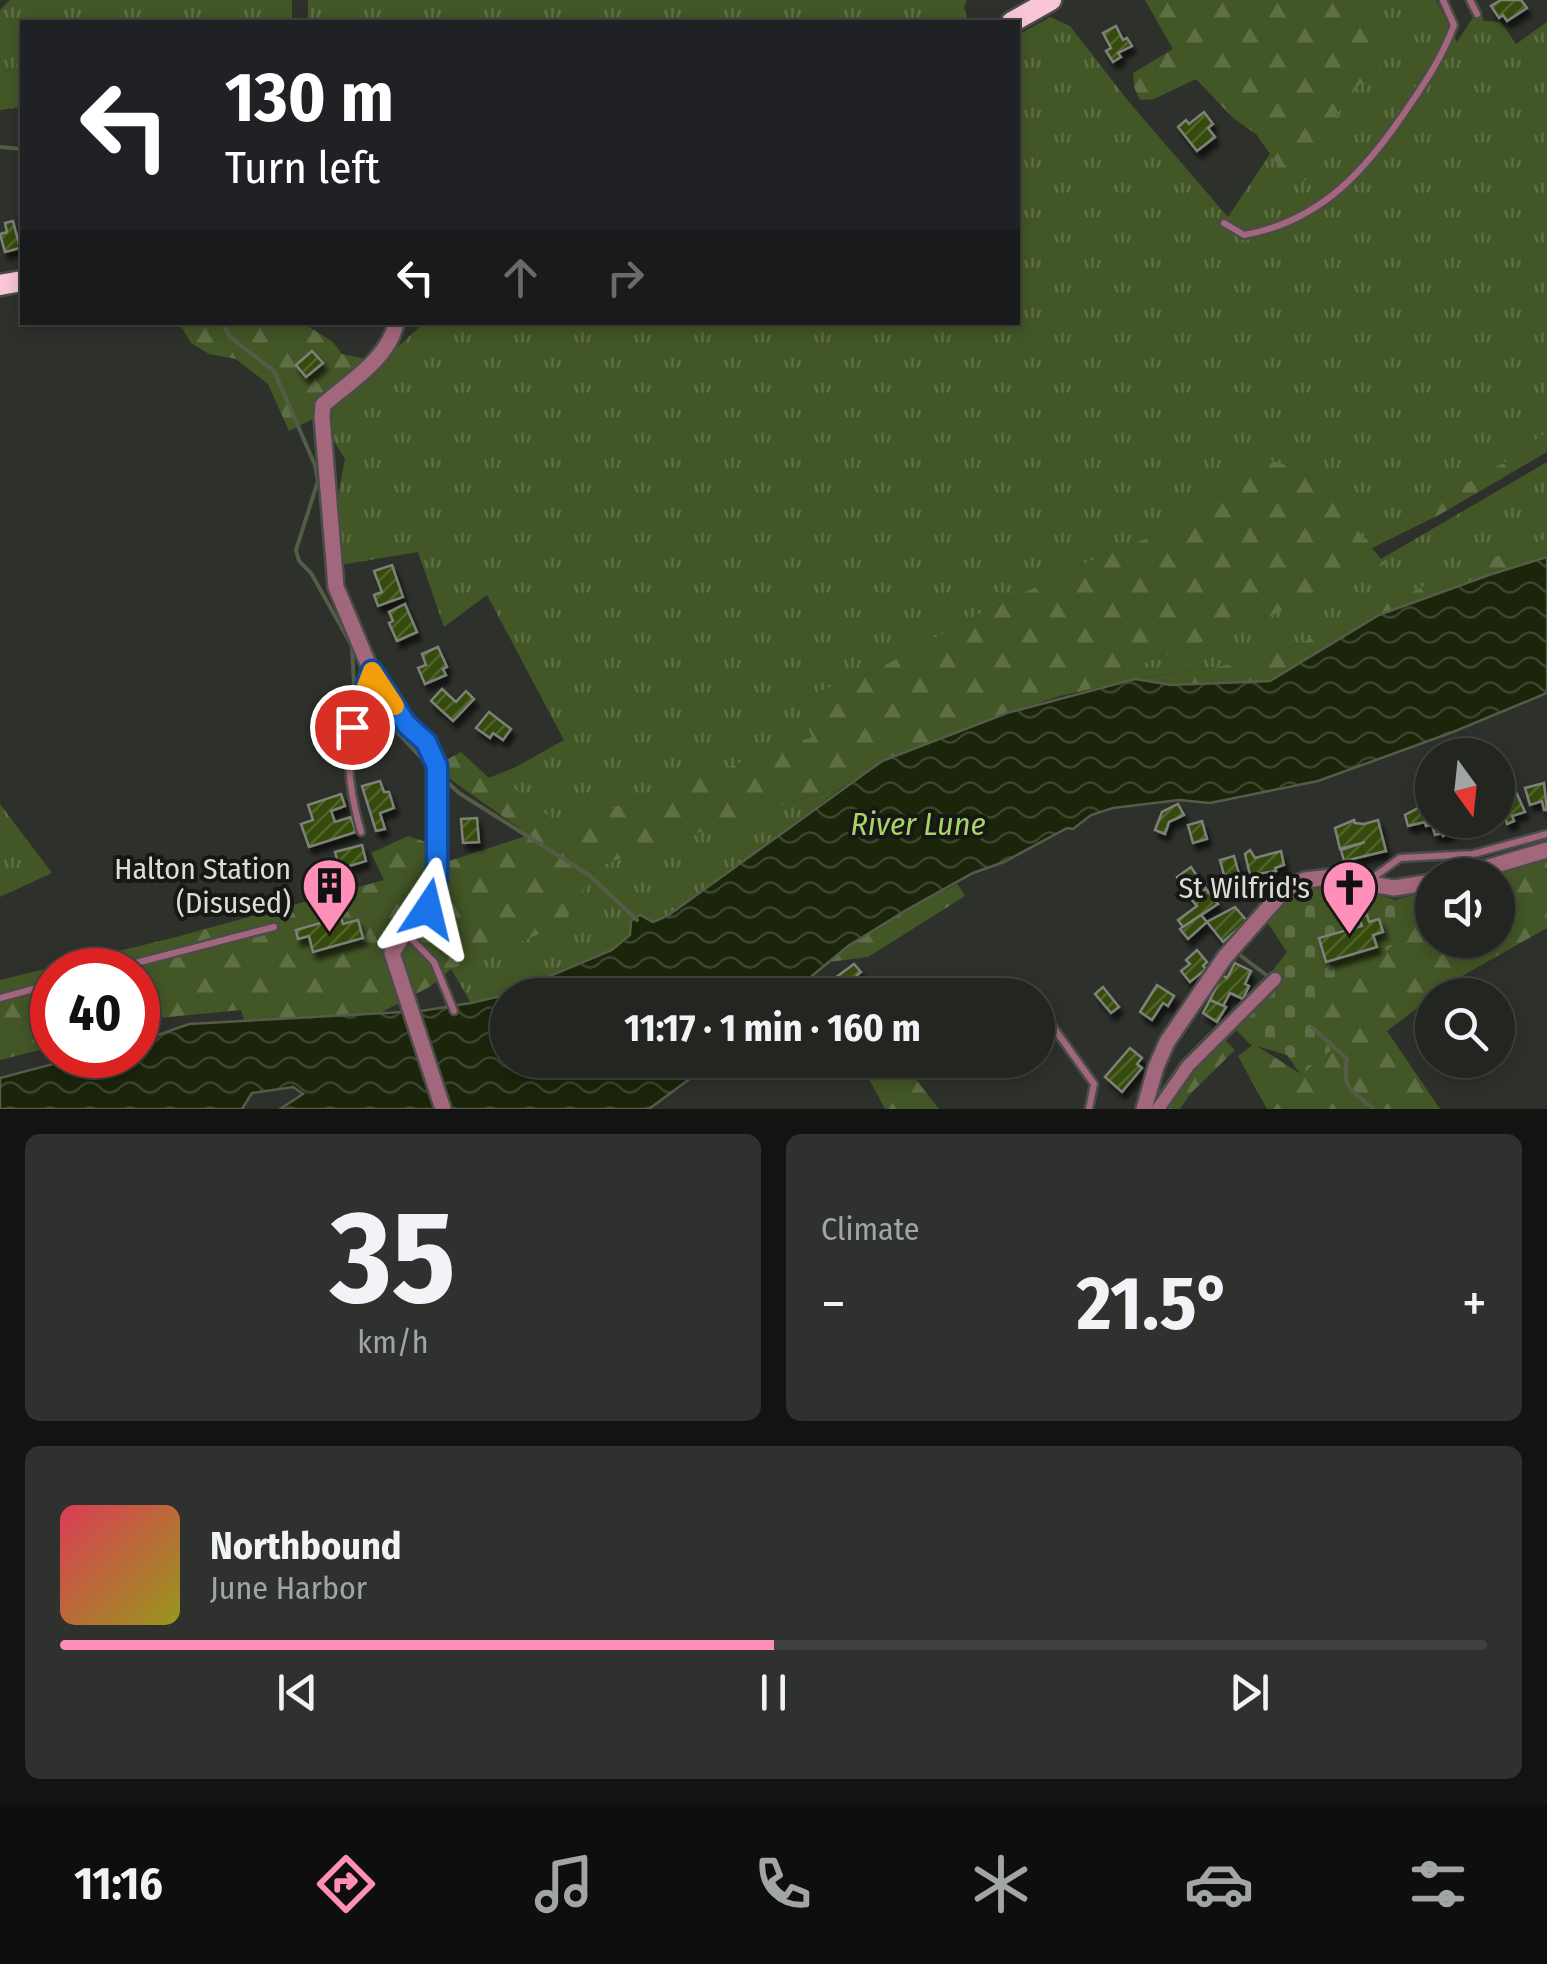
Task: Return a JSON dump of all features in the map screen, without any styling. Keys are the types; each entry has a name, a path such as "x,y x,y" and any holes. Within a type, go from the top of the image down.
{"highway":[{"path":"1016,20 1051,0"}],"street":[{"path":"396,325 394,336 375,360 323,405 322,417 336,587 369,677 406,724 426,742 437,766 437,880 428,909 405,932 392,953 444,1109"},
{"path":"1515,859 1547,850"},
{"path":"1144,1109 1167,1042 1219,965 1279,894 1316,878 1340,877 1394,888 1415,885"},
{"path":"1158,1109 1188,1066 1276,979"}],"lane":[{"path":"1224,223 1244,235 1284,225 1335,196 1359,174 1446,49 1454,25 1444,0"},
{"path":"1470,0 1478,14"},
{"path":"361,832 349,790 346,761 352,727 369,677"},
{"path":"1366,882 1400,858 1473,854 1547,834"},
{"path":"160,957 274,927"},
{"path":"405,932 434,962 454,1011"},
{"path":"0,998 30,990"},
{"path":"1055,1028 1094,1084 1089,1109"}],"green space":[{"path":"10,0 292,0 292,20 20,20 20,107 0,110 0,10"},
{"path":"308,0 967,0 964,8 967,20 308,20"},
{"path":"1145,0 1356,0 1379,24 1388,50 1373,80 1360,84 1336,115 1348,138 1303,182 1281,170 1256,134 1234,119 1196,79 1154,99 1140,100 1133,73 1173,49"},
{"path":"1356,0 1436,0 1457,42 1474,16 1481,13 1484,21 1501,22 1516,44 1547,22 1547,432 1507,461 1363,539 1346,507 1297,467 1258,458 1186,524 1112,551 981,613 872,672 796,700 813,737 560,827 473,784 514,768 564,740 487,595 444,627 418,552 340,565 337,501 345,459 333,440 330,409 422,325 1020,325 1020,34 1050,17 1070,26 1228,217 1270,154 1281,170 1336,115 1360,84 1361,6"},
{"path":"180,325 306,325 333,342 342,354 376,361 313,419 289,431 268,384 236,359 209,354 191,343"},
{"path":"1547,432 1547,452 1439,515 1372,548 1385,564 1258,622 1132,667 1136,679 1228,665 1294,646 1468,566 1547,539 1547,557 1379,615 1270,681 1171,685 1135,679 1060,696 882,761 840,789 596,867 563,925 451,969 431,986 367,1020 247,1028 241,1010 160,1018 160,948 131,948 384,880 371,853 408,836 432,844 446,862 529,835 447,777 444,761 461,752 489,778 506,782 561,826 812,737 796,700 872,672 981,613 1112,551 1186,524 1258,458 1297,467 1346,507 1363,539 1507,461"},
{"path":"1547,462 1547,539 1468,566 1294,646 1228,665 1135,679 1131,667 1258,622 1384,564 1381,559"},
{"path":"840,789 708,889 630,935 612,950 545,978 490,978 490,999 471,1003 451,969 563,925 596,867"},
{"path":"0,804 52,873 0,897"},
{"path":"1547,858 1547,928 1515,946 1515,867"},
{"path":"957,884 965,896 868,957 829,962 875,929"},
{"path":"1323,885 1364,890 1395,900 1405,937 1306,1007 1331,1050 1301,1075 1287,1055 1250,1044 1236,1030 1279,983 1271,973 1287,952 1267,922 1296,892"},
{"path":"1415,895 1415,958 1494,958 1459,978 1415,978 1415,1010 1387,1031 1415,1078 1419,1078 1440,1109 1267,1109 1238,1056 1254,1044 1302,1075 1305,1007 1404,937 1395,900"},
{"path":"30,973 30,1052 0,1060 0,980"},
{"path":"1223,1038 1235,1050 1180,1109 1163,1109 1189,1071"},
{"path":"869,1078 915,1078 939,1109 885,1109"}],"water":[{"name":"River Lune","path":"1547,557 1547,693 1436,738 1415,738 1415,746 1318,781 1210,803 1179,800 1113,808 1091,815 1073,829 1067,828 1004,862 973,873 908,909 848,946 809,978 545,978 612,950 630,935 631,921 640,915 653,922 669,915 882,761 1007,713 1135,679 1171,685 1270,681 1379,615"},
{"name":"River Lune","path":"490,999 490,1078 691,1078 649,1109 280,1109 303,1094 293,1087 252,1093 242,1109 0,1109 0,1078 30,1070 30,1078 160,1078 160,1034 189,1024 421,1011"}],"building":[{"path":"1501,0 1521,0 1527,8 1507,21 1503,15 1499,18 1491,6"},
{"path":"1116,26 1123,40 1127,38 1132,46 1118,53 1121,57 1113,62 1106,51 1111,48 1103,33"},
{"path":"1204,112 1213,124 1208,128 1215,137 1197,151 1178,127"},
{"path":"13,221 20,248 5,252 0,234 7,232 5,223"},
{"path":"312,351 323,363 306,377 296,365"},
{"path":"392,565 403,597 378,606 374,595 382,592 374,571"},
{"path":"405,604 417,632 397,641 389,612"},
{"path":"438,647 447,667 443,669 446,675 425,684 418,668 426,665 422,654"},
{"path":"442,689 456,702 466,691 474,699 453,721 431,701"},
{"path":"489,712 511,729 503,740 493,733 490,738 476,728"},
{"path":"380,781 394,808 380,813 385,829 376,831 362,786"},
{"path":"1544,783 1547,810 1542,801 1530,805 1525,788"},
{"path":"1515,792 1525,812 1515,815"},
{"path":"341,794 345,806 331,811 335,822 351,817 356,832 309,847 301,824 313,820 308,805"},
{"path":"1178,804 1184,815 1169,822 1165,834 1155,830 1162,812"},
{"path":"1415,810 1415,824 1408,826 1405,815"},
{"path":"477,818 479,842 463,843 461,819"},
{"path":"1354,820 1364,824 1378,820 1386,851 1344,861 1341,850 1365,842 1340,849 1335,828"},
{"path":"1202,821 1207,839 1193,843 1188,825"},
{"path":"362,845 366,861 340,869 335,852"},
{"path":"1250,850 1255,858 1281,851 1284,865 1276,871 1250,875 1245,854"},
{"path":"1234,856 1243,889 1229,893 1220,860"},
{"path":"1191,867 1206,889 1191,899 1177,877"},
{"path":"1206,889 1218,904 1183,927 1178,920 1197,906 1191,899"},
{"path":"1235,907 1247,921 1223,942 1207,922"},
{"path":"1201,915 1207,922 1188,939 1180,929"},
{"name":"St Wilfrid's","path":"1367,915 1369,922 1379,919 1383,932 1373,935 1377,947 1326,962 1319,938 1362,926 1359,917"},
{"name":"Halton Station (Disused)","path":"341,917 343,924 358,920 363,938 313,952 309,936 298,939 296,930"},
{"path":"1197,950 1207,962 1203,966 1206,969 1190,982 1181,971"},
{"path":"1235,963 1251,971 1243,999 1230,993 1223,1006 1210,1000 1222,975 1227,978"},
{"path":"854,964 861,972 857,975 859,978 835,978"},
{"path":"1157,985 1174,996 1168,1006 1163,1003 1152,1020 1140,1012"},
{"path":"1103,987 1119,1007 1111,1013 1095,994"},
{"path":"1210,1000 1226,1007 1217,1022 1203,1013"},
{"path":"1130,1048 1142,1058 1137,1064 1142,1068 1122,1092 1105,1077"}],"waterway":[{"path":"0,147 20,149"},
{"path":"224,325 230,337 274,371 315,465 318,481 296,550 352,646 354,686 429,766"},
{"path":"444,779 459,793 589,875 637,920"},
{"path":"1241,956 1269,977"},
{"path":"1312,1027 1347,1059 1347,1083 1374,1109"}],"slow traffic":[{"path":"364,692 372,671 395,706"}],"place":[{"name":"Halton Station (Disused)","path":"330,935"},
{"name":"St Wilfrid's","path":"1349,937"}],"route":[{"path":"352,727 372,671 406,724 432,752 437,766 437,880 428,909"}]}
